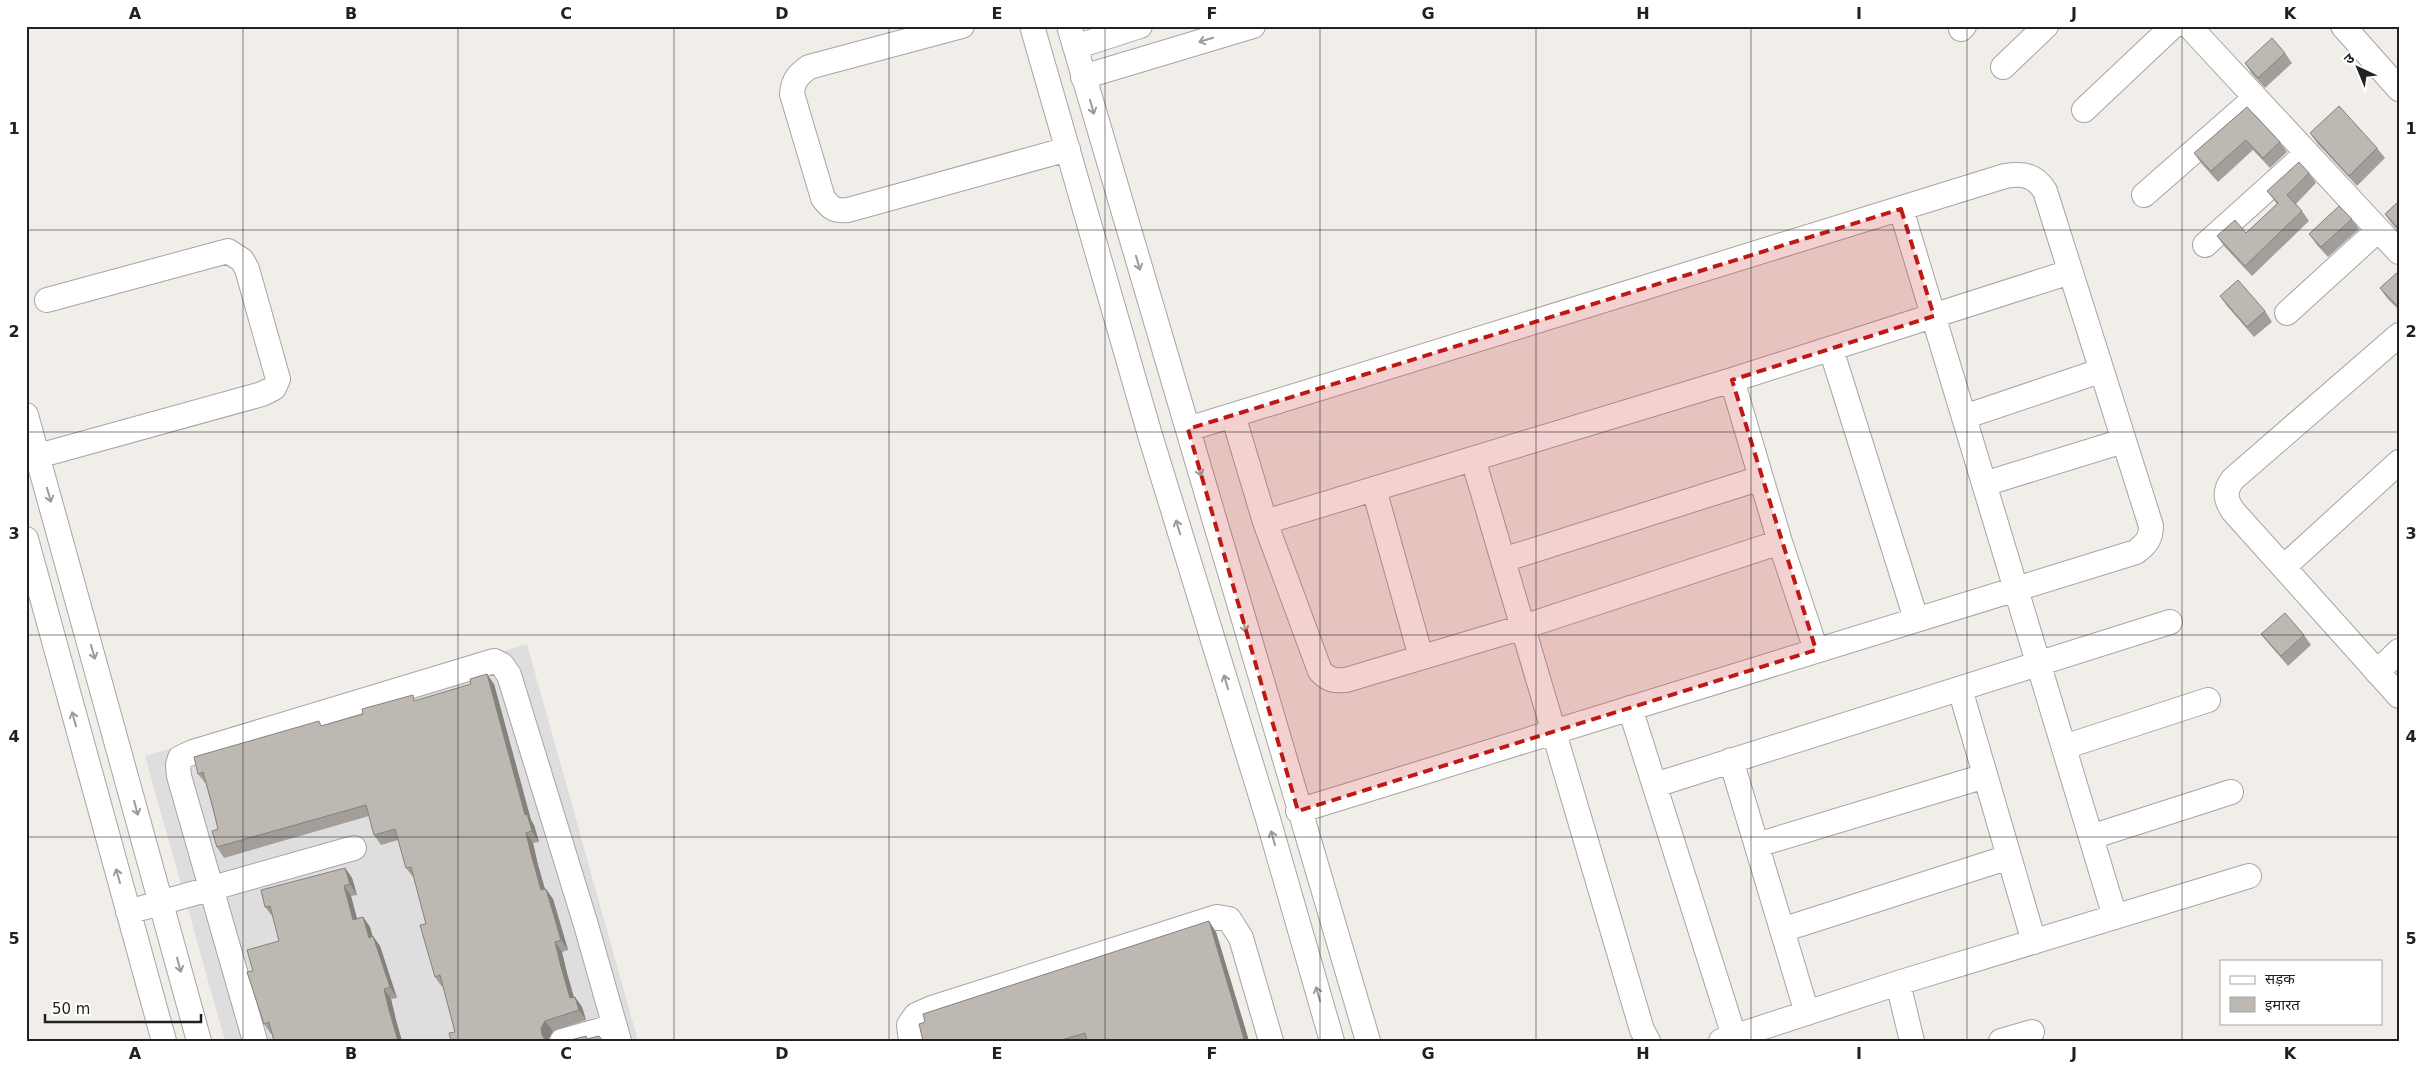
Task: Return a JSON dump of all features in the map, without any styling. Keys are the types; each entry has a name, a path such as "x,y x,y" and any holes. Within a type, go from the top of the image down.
{"street":[{"path":"962,26 809,67 797,75 793,84 792,94 823,198 830,207 837,211 848,210 1068,149"},
{"path":"1032,26 1150,435 1268,819 1332,1041"},
{"path":"1140,26 1072,37 1188,429 1298,811 1361,1039"},
{"path":"1084,77 1253,26"},
{"path":"2003,67 2046,26"},
{"path":"2084,110 2173,26"},
{"path":"2189,26 2399,252"},
{"path":"2343,26 2399,89"},
{"path":"2144,195 2255,98"},
{"path":"2205,245 2307,153"},
{"path":"1188,429 2005,176 2018,174 2030,176 2039,182 2045,191 2100,371 2151,526 2151,536 2146,544 2136,552 1298,811"},
{"path":"1901,209 2116,917"},
{"path":"2287,313 2378,230"},
{"path":"38,456 262,394 274,388 278,380 247,269 242,260 228,251 47,300"},
{"path":"1265,522 1732,380 2070,272"},
{"path":"2399,335 2233,479 2226,488 2226,501 2233,511 2399,696"},
{"path":"1831,349 1916,619"},
{"path":"1964,417 2100,371"},
{"path":"1732,380 1780,542 1816,650"},
{"path":"26,414 200,1041"},
{"path":"1233,415 1265,522 1320,671 1326,678 1334,681 1346,680 1421,658 1780,542"},
{"path":"1984,484 2123,441"},
{"path":"1473,459 1642,1030 1648,1041"},
{"path":"2284,567 2399,462"},
{"path":"1503,560 1761,478"},
{"path":"1374,489 1421,658"},
{"path":"26,539 164,1041"},
{"path":"1655,785 2170,622"},
{"path":"2377,672 2399,651"},
{"path":"255,1041 179,776 178,765 180,758 202,749 494,661 502,665 509,675 586,925 617,1033 562,1041"},
{"path":"1960,688 2034,942"},
{"path":"2064,747 2208,700"},
{"path":"1630,708 1655,785 1728,1039 1898,983 2249,876"},
{"path":"1731,760 1807,1013"},
{"path":"1756,845 1985,776"},
{"path":"2091,837 2231,792"},
{"path":"128,912 354,848"},
{"path":"1782,930 2009,857"},
{"path":"911,1041 909,1025 916,1015 932,1008 1217,917 1229,919 1238,933 1271,1041"},
{"path":"1898,983 1912,1041"},
{"path":"2001,1041 2032,1032"}],"highlighted area":[{"path":"1901,209 1934,316 1732,380 1816,650 1298,811 1188,429"}],"shaded area":[{"path":"527,644 638,1041 225,1041 145,756"}],"building":[{"path":"2272,38 2285,53 2258,78 2245,63"},
{"path":"2339,106 2377,148 2349,176 2310,133"},
{"path":"2247,107 2280,142 2263,158 2246,140 2211,171 2194,153"},
{"path":"2299,162 2309,173 2287,195 2302,211 2245,266 2217,236 2235,220 2246,233 2278,203 2267,191"},
{"path":"2399,201 2399,228 2398,228 2385,214"},
{"path":"2339,206 2352,219 2321,247 2309,234"},
{"path":"2399,271 2399,308 2380,288"},
{"path":"2238,280 2265,311 2247,327 2220,296"},
{"path":"2285,613 2304,635 2281,656 2261,634"},
{"path":"487,674 525,815 527,814 532,831 526,833 541,890 546,889 561,940 555,942 560,963 570,998 575,997 579,1010 545,1021 541,1028 542,1035 546,1041 451,1041 449,1033 455,1032 440,975 435,977 420,925 426,924 411,867 406,868 395,829 374,835 366,805 217,847 212,831 218,829 213,808 203,772 198,774 194,757 319,721 321,726 363,714 362,709 413,695 414,701 471,684 470,679"},
{"path":"345,868 350,884 344,886 353,920 363,917 369,938 373,936 390,987 384,989 398,1041 274,1041 269,1022 264,1024 247,972 253,971 247,950 279,941 270,906 265,907 261,890"},
{"path":"1209,921 1244,1039 1239,1041 1227,1041 1226,1039 1219,1041 1087,1041 1085,1033 1058,1041 923,1041 919,1024 925,1022 923,1014"},
{"path":"586,1036 587,1039 599,1036 603,1041 567,1041"}]}
